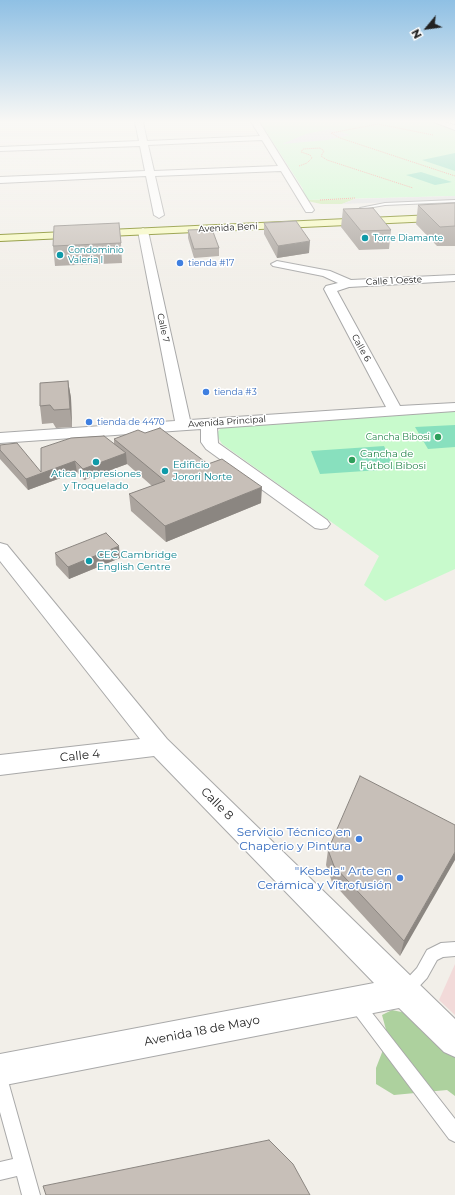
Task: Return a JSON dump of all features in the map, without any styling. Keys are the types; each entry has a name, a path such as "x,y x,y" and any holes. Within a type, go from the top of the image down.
{"street":[{"path":"0,180 56,178"},
{"path":"146,216 163,215 151,178"},
{"path":"292,178 314,206 294,211"},
{"path":"349,209 361,203 455,204"},
{"path":"239,213 246,227"},
{"name":"Avenida Beni","path":"0,238 455,217"},
{"name":"Calle 7","path":"142,231 183,425"},
{"path":"277,264 326,273 349,284"},
{"name":"Calle 1 Oeste","path":"334,287 349,284 455,278"},
{"name":"Calle 6","path":"334,287 330,290 330,292 395,410"},
{"name":"Avenida Principal","path":"0,438 455,407"},
{"path":"209,424 209,442 212,446 321,524"},
{"name":"Calle 8","path":"0,549 10,576 159,746 404,992 455,1040"},
{"name":"Calle 4","path":"0,764 159,746"},
{"name":"Avenida 18 de Mayo","path":"0,1070 404,992"}],"lane":[{"path":"361,203 385,204 455,200"},
{"path":"404,992 422,973 432,955 441,950 455,949"},
{"path":"355,1002 455,1133"},
{"path":"0,1081 31,1195"},
{"path":"0,1171 23,1166"}],"path":[{"path":"382,178 413,188"},
{"path":"314,206 361,203"}],"shaded area":[{"path":"455,196 455,200 342,204 355,199"},
{"path":"455,964 455,1015 439,1000"}],"green space":[{"path":"296,178 455,178 455,196 303,200 303,189"},
{"path":"414,178 439,178 452,182 435,185"},
{"path":"355,199 342,204 321,204 303,200"},
{"path":"455,411 455,569 385,601 364,585 379,556 222,444 216,434 221,428 233,426"},
{"name":"Cancha Bibosi","path":"455,425 455,447 428,449 415,427"},
{"name":"Cancha de Fútbol Bibosi","path":"384,446 395,469 320,474 311,451"},
{"path":"392,1010 420,1016 455,1050 455,1096 447,1090 394,1095 376,1084 376,1068 388,1037 382,1015"}],"building":[{"path":"455,203 455,226 440,227 418,205"},
{"path":"373,208 391,230 361,231 343,209"},
{"path":"296,221 310,241 278,246 264,223"},
{"path":"119,223 121,243 53,246 54,226"},
{"path":"212,229 219,248 194,249 188,230"},
{"path":"68,381 70,409 54,410 50,405 40,406 40,383"},
{"path":"160,428 208,464 222,459 262,487 165,526 129,494 165,481 114,439 138,430 145,433"},
{"path":"104,436 126,453 83,469 75,461 26,479 0,450 0,445 17,443 41,472 41,448 71,438"},
{"path":"106,533 119,546 68,567 55,553"},
{"path":"360,776 455,825 455,852 404,941 334,866 328,850"},
{"path":"269,1140 293,1164 310,1195 46,1195 43,1186"}],"place":[{"name":"Torre Diamante","path":"365,238"},
{"name":"Condominio Valeria I","path":"60,255"},
{"name":"tienda #17","path":"180,263"},
{"name":"tienda #3","path":"206,392"},
{"name":"tienda de 4470","path":"89,422"},
{"name":"Cancha Bibosi","path":"438,437"},
{"name":"Cancha de Fútbol Bibosi","path":"352,460"},
{"name":"Atica Impresiones y Troquelado","path":"96,462"},
{"name":"Edificio Jorori Norte","path":"165,471"},
{"name":"CEC Cambridge English Centre","path":"89,561"},
{"name":"Servicio Técnico en Chaperio y Pintura","path":"359,839"},
{"name":"\"Kebela\" Arte en Cerámica y Vitrofusión","path":"400,878"}]}
